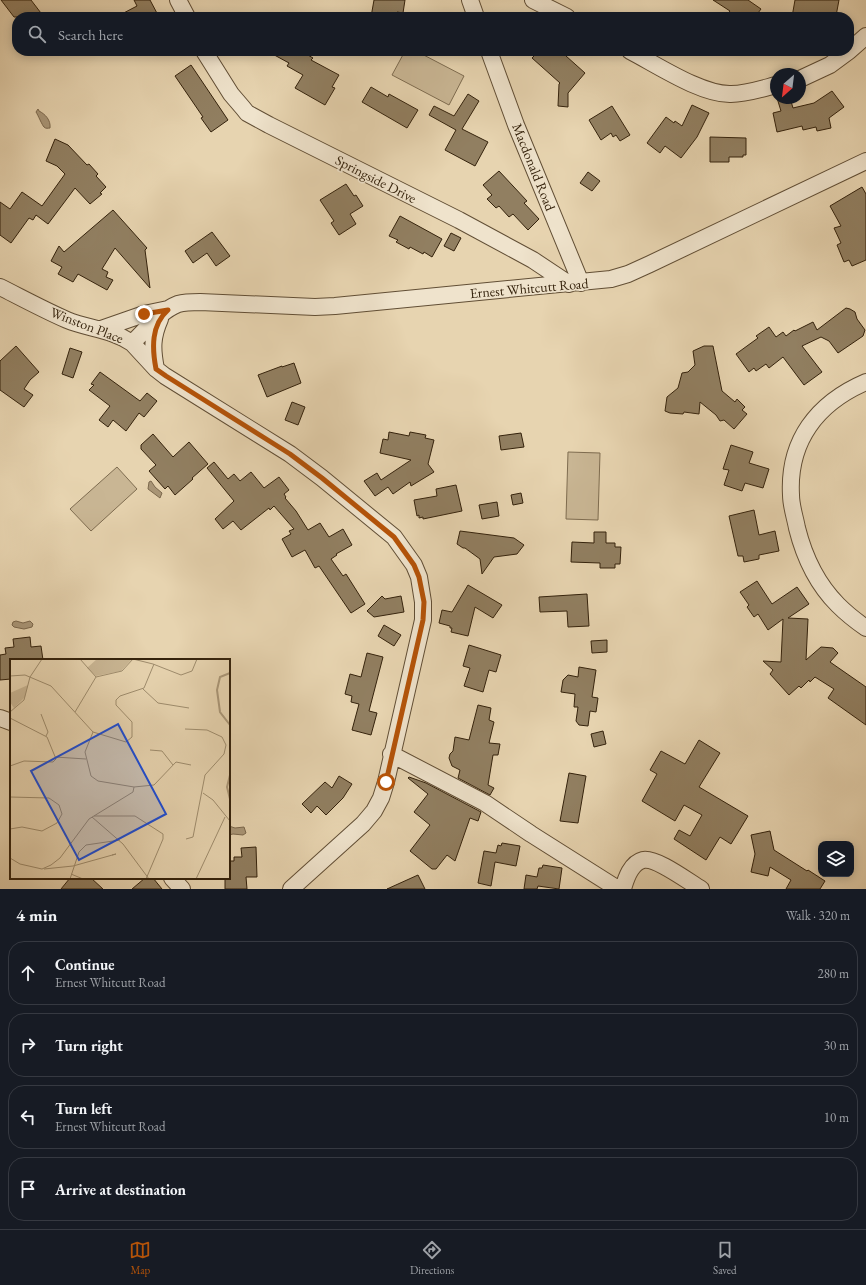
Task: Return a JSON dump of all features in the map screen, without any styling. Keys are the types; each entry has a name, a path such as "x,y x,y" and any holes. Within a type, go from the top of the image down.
{"street":[{"path":"178,0 184,12"},
{"path":"470,0 474,12"},
{"path":"533,0 557,12"},
{"path":"854,47 866,36"},
{"name":"Springside Drive","path":"207,56 231,94 251,115 473,228 575,283"},
{"name":"Macdonald Road","path":"491,56 575,283"},
{"path":"640,56 691,83 715,92 729,94 744,93 770,86"},
{"path":"806,76 830,65 842,56"},
{"name":"Ernest Whitcutt Road","path":"132,343 164,312 178,304 200,302 315,307 335,306 611,279 628,274 708,237 866,161"},
{"name":"Winston Place","path":"0,287 69,320 123,337 132,343"},
{"path":"156,369 153,351 153,337 164,312"},
{"name":"Ernest Whitcutt Road","path":"101,329 144,314 164,312"},
{"path":"132,343 156,369 290,454 322,478 394,537 414,565 419,577 424,602 423,620 381,798 374,811 353,835 291,889"},
{"path":"866,382 842,394 822,409 813,420 799,444 794,460 791,496 800,540 806,557 822,585 837,604 866,628"},
{"path":"0,718 10,722"},
{"path":"392,754 485,803 530,834 618,889"},
{"path":"623,889 626,878 632,869 637,863 644,860 654,861 664,866 701,889"},
{"path":"173,879 182,889"}],"shaded area":[{"path":"402,56 426,56 464,76 449,105 392,75"},
{"path":"38,109 50,122 50,128 43,126 36,112"},
{"path":"568,452 600,453 598,520 566,519"},
{"path":"117,467 137,489 91,531 70,509"},
{"path":"151,481 162,493 160,498 148,489 149,482"},
{"path":"16,621 23,623 30,621 33,624 32,627 24,629 14,627 12,625 13,622"},
{"path":"230,826 235,828 244,827 246,833 243,835 230,835"}],"building":[{"path":"1,0 31,0 40,12 12,12 12,14"},
{"path":"134,0 150,0 156,12 126,12 137,6"},
{"path":"374,0 405,0 403,12 372,12"},
{"path":"713,0 748,0 761,9 759,12 729,12 730,11"},
{"path":"795,0 839,0 837,12 793,12"},
{"path":"276,56 310,56 313,58 311,60 339,75 332,87 335,88 325,105 295,88 303,75 287,66 289,63"},
{"path":"534,56 566,56 585,73 568,93 568,107 558,106 560,83 532,58"},
{"path":"191,65 228,120 211,132 201,118 203,117 175,76"},
{"path":"371,87 388,97 389,94 418,110 407,128 362,102"},
{"path":"832,91 844,107 829,118 831,128 817,131 816,127 803,130 802,126 777,132 773,113 781,111 779,104 792,104 793,108 814,103"},
{"path":"468,94 479,101 462,129 488,142 475,166 445,150 456,130 429,115 434,106 454,116"},
{"path":"692,105 709,113 697,137 681,158 665,146 660,153 647,143 666,117 674,123 675,121 682,126"},
{"path":"612,106 630,135 620,141 616,135 613,137 611,133 601,140 589,120"},
{"path":"710,137 746,138 746,155 743,155 743,157 729,157 729,162 710,162"},
{"path":"55,139 68,145 87,165 89,164 98,174 96,176 106,187 100,193 102,194 90,204 75,188 48,224 36,215 33,220 29,218 11,243 0,235 0,202 10,209 22,192 42,206 65,174 57,166 46,161"},
{"path":"499,171 527,201 524,203 539,219 528,230 513,214 509,217 499,206 496,208 487,199 492,195 483,185"},
{"path":"588,172 600,181 592,191 580,183"},
{"path":"346,184 363,206 350,214 356,224 339,235 331,223 334,221 320,200"},
{"path":"862,187 866,194 866,260 852,266 849,260 844,262 837,245 841,243 834,228 841,226 830,206"},
{"path":"113,210 147,248 145,250 150,288 115,248 102,269 108,272 106,277 113,280 107,290 78,274 73,282 58,274 62,267 51,261 59,246 64,252"},
{"path":"400,216 442,239 432,257 424,252 423,254 410,247 409,249 396,242 398,240 389,236"},
{"path":"212,232 230,256 216,266 207,253 193,263 185,251"},
{"path":"451,233 461,238 454,251 444,246"},
{"path":"846,308 855,312 857,319 865,330 863,336 838,353 829,341 821,337 802,346 822,372 804,385 783,357 769,368 766,364 756,371 754,368 749,372 736,354 758,338 756,336 769,327 776,337 783,332 786,336 794,330 795,331 813,322 817,330"},
{"path":"16,346 39,372 30,380 24,389 33,395 24,407 0,390 0,361"},
{"path":"704,346 713,346 722,391 735,402 737,399 745,407 742,410 747,414 734,429 724,420 720,421 716,415 700,402 699,414 684,412 683,414 670,413 665,411 667,397 678,388 682,373 688,372 695,365 693,351"},
{"path":"70,348 82,352 73,378 62,374"},
{"path":"294,363 301,383 267,397 258,375"},
{"path":"100,372 140,401 147,393 157,401 144,417 139,413 126,431 113,420 108,427 99,420 110,406 89,390 94,385 91,384"},
{"path":"292,402 305,407 298,425 285,420"},
{"path":"389,432 409,436 410,432 426,435 425,438 434,440 428,464 434,472 411,486 410,482 393,494 388,487 375,496 364,481 377,473 381,480 411,460 380,453 383,439 388,440"},
{"path":"521,433 524,447 501,450 499,436"},
{"path":"153,434 173,457 189,442 208,464 175,495 168,486 165,489 149,471 156,465 141,449 141,445"},
{"path":"731,445 753,452 749,463 769,469 763,488 745,483 742,491 724,485 729,470 723,469"},
{"path":"214,462 228,479 234,474 240,481 251,472 264,488 279,477 289,490 284,494 286,497 285,498 296,511 308,530 320,523 329,537 343,529 352,545 336,554 337,555 331,559 343,576 346,574 365,604 351,613 319,566 315,568 305,550 292,557 282,539 291,534 289,531 294,529 274,506 270,510 269,508 241,530 233,521 223,529 215,519 234,501 207,468"},
{"path":"456,485 462,511 423,519 423,517 419,518 419,515 417,516 414,500 437,496 436,489"},
{"path":"521,493 523,503 513,505 511,495"},
{"path":"497,502 499,516 482,519 479,505"},
{"path":"754,510 759,535 775,531 779,551 759,555 759,559 744,562 743,556 738,556 729,516"},
{"path":"460,531 514,538 524,545 517,554 494,557 482,574 480,559 457,544"},
{"path":"594,532 606,532 606,543 615,543 615,547 621,547 620,564 615,564 615,568 600,568 600,563 571,562 572,542 594,543"},
{"path":"757,581 772,604 797,587 809,604 788,618 808,619 806,660 821,647 833,648 838,653 830,662 866,687 866,725 828,698 834,689 815,677 810,682 809,680 801,688 799,686 789,695 770,674 773,670 763,661 781,662 783,619 768,630 758,614 754,617 747,607 749,605 740,592"},
{"path":"468,585 502,605 493,618 475,607 468,636 451,632 452,628 450,628 450,626 439,623 442,610 452,612"},
{"path":"587,594 589,626 568,627 567,611 540,612 539,597"},
{"path":"382,596 385,599 401,596 404,612 374,617 367,611"},
{"path":"384,625 401,635 394,646 378,636"},
{"path":"30,637 31,647 41,646 43,659 10,659 10,679 0,680 0,655 6,654 5,648 14,647 13,639"},
{"path":"607,640 607,652 592,653 591,641"},
{"path":"469,645 501,655 496,672 489,670 483,692 464,686 470,668 463,666"},
{"path":"367,653 383,657 369,711 377,713 371,735 352,730 359,704 351,702 352,696 345,694 350,674 361,677"},
{"path":"579,667 596,670 592,697 598,698 596,712 590,711 588,726 579,725 576,721 578,707 574,707 575,694 561,692 563,680 568,675 578,677"},
{"path":"478,705 491,708 489,720 494,722 489,743 500,744 498,755 493,755 488,785 494,788 490,795 458,778 460,770 452,766 449,758 453,751 455,737 469,740"},
{"path":"603,731 606,744 594,747 591,734"},
{"path":"699,740 720,753 699,787 748,816 731,844 720,837 706,860 674,839 679,830 690,836 702,815 684,805 675,821 642,801 657,774 650,770 661,751 685,764"},
{"path":"569,773 586,776 578,823 560,821"},
{"path":"339,776 352,784 343,798 326,815 317,806 311,813 302,804 325,782 332,788"},
{"path":"409,777 426,783 481,812 478,821 470,818 455,861 447,855 436,869 432,869 410,851 430,825 414,812 428,794 408,778"},
{"path":"770,831 774,850 825,881 820,889 786,889 791,880 770,867 768,876 751,872 755,854 751,835"},
{"path":"502,843 520,846 516,866 495,862 491,886 478,883 484,851 496,853 498,845 501,846"},
{"path":"256,847 257,877 246,877 247,889 225,889 225,879 230,879 230,861 234,861 234,857 242,857 241,848"},
{"path":"543,865 562,868 559,889 538,886 537,889 524,889 526,875 537,877 539,868 542,868"},
{"path":"418,875 425,889 387,889"},
{"path":"69,879 92,879 103,889 61,889"},
{"path":"144,879 154,879 162,889 132,889"}],"route":[{"path":"144,314 168,310 161,315 153,337 153,351 156,369 290,454 322,478 394,537 414,565 419,577 424,602 423,620 386,782"}]}
